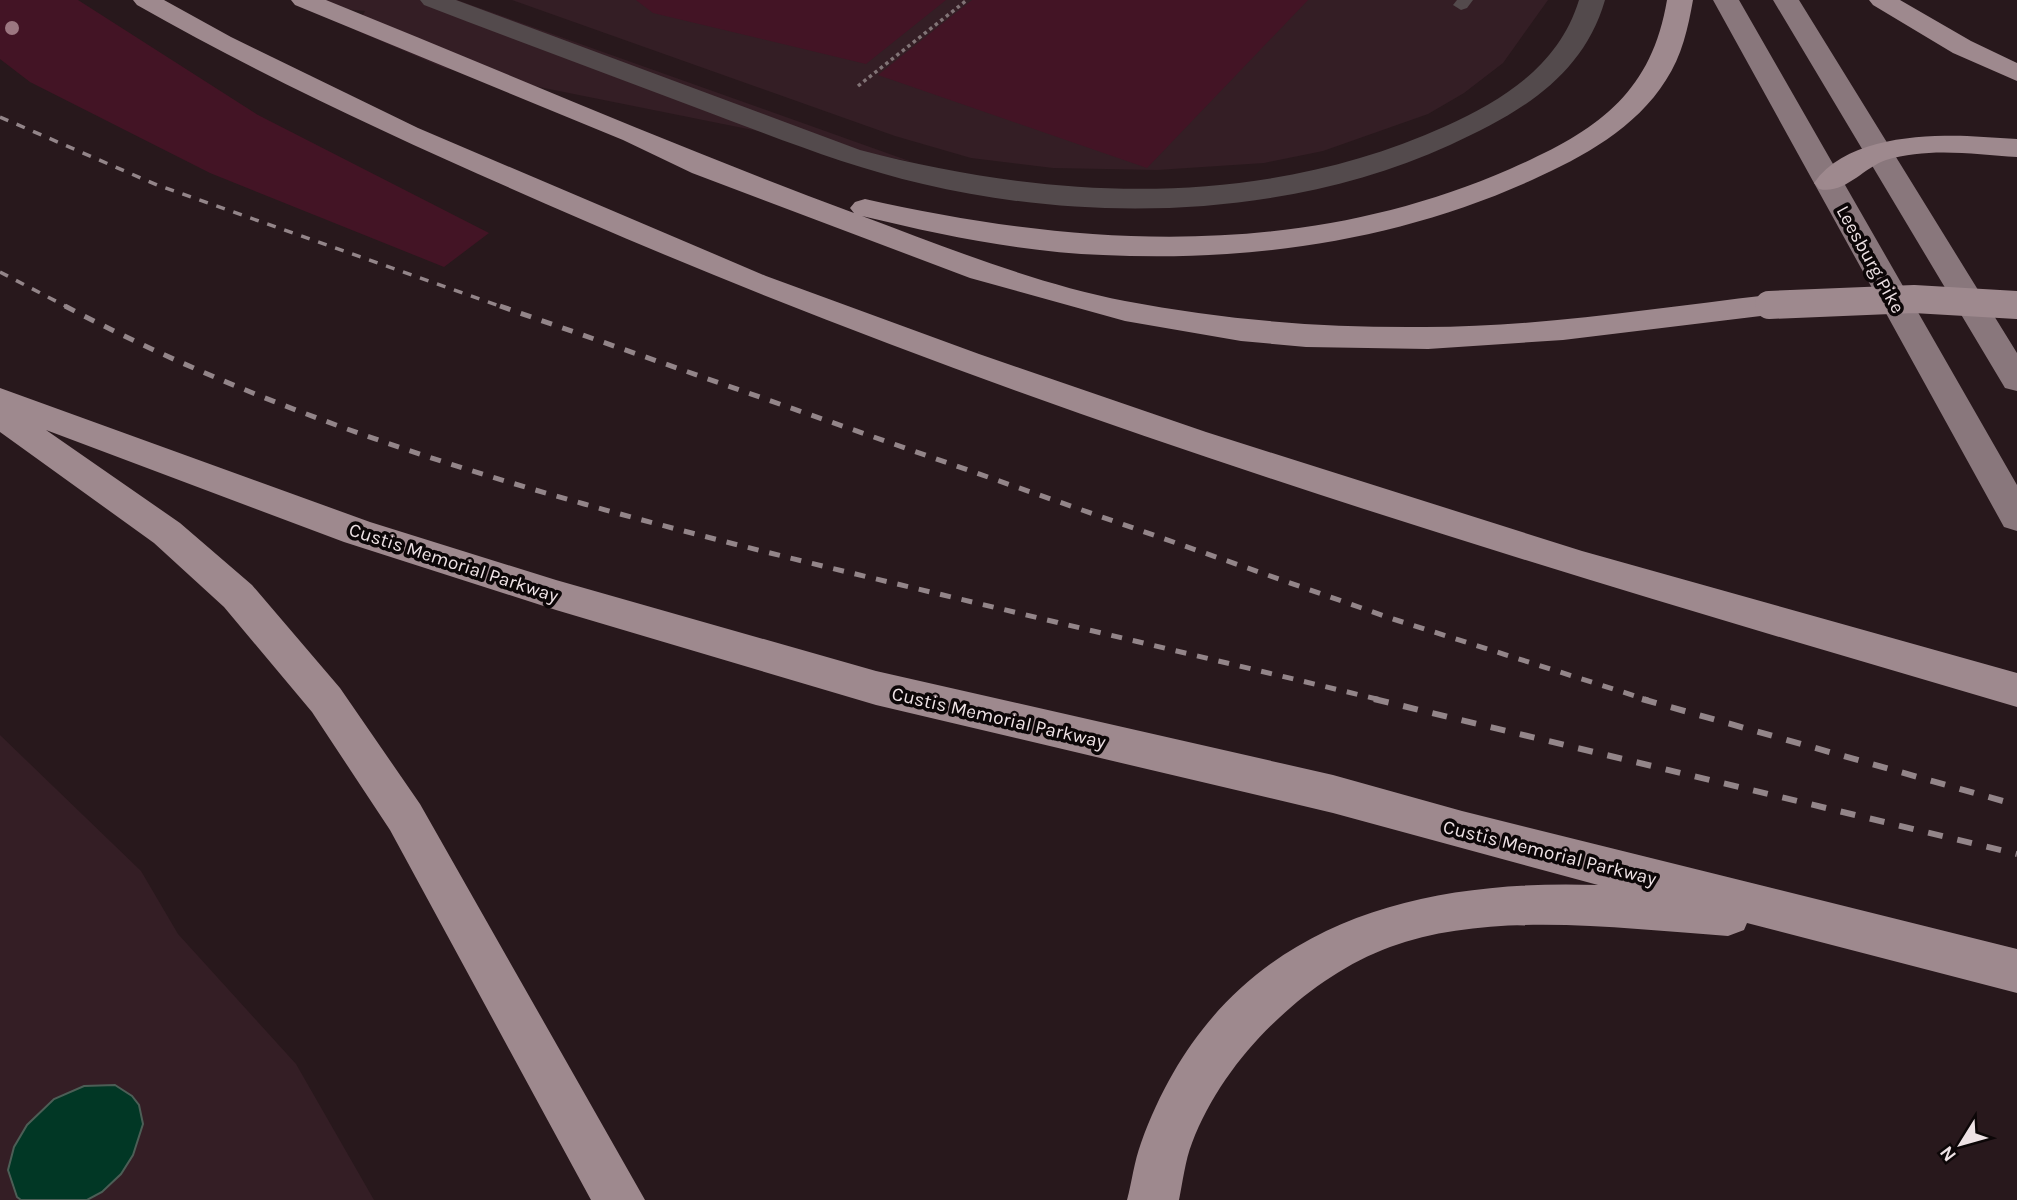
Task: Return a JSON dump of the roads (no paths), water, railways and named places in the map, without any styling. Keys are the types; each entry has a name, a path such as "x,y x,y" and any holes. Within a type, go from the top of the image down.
{"highway":[{"path":"146,0 222,43 421,139 755,283 954,358 1194,441 1569,561 2003,687"},
{"path":"633,134 713,156 853,205 967,228 1100,246 1181,248 1265,242 1387,220 1465,197 1527,172 1581,144 1622,114 1652,82 1669,49 1680,0"},
{"path":"1882,0 1962,47 2017,73"},
{"path":"307,1 633,134 702,167 981,271 1070,298 1177,321 1307,336 1428,338 1563,329 1769,306 1892,299 2017,305"},
{"path":"1829,183 1851,164 1877,151 1911,146 2017,148"},
{"name":"Custis Memorial Parkway","path":"0,400 371,536 556,595 876,688 1333,794 1462,830 2017,971"},
{"path":"0,415 167,533 238,596 326,700 405,817 619,1200"},
{"path":"1153,1200 1167,1139 1202,1068 1250,1009 1312,961 1377,930 1456,911 1556,904 1821,921"}],"main road":[{"name":"Leesburg Pike","path":"1726,0 2017,517"},
{"path":"1786,0 2017,380"}],"street":[{"path":"433,0 811,142 908,174 973,187 1044,195 1108,197 1175,197 1249,191 1371,167 1427,147 1494,114 1541,80 1577,40 1592,0"}],"railway":[{"path":"0,117 157,185 505,308"},
{"path":"0,272 68,308"},
{"path":"500,306 1393,619 1648,700"},
{"path":"68,308 158,352 252,393 446,463 544,493 843,571 1381,700"},
{"path":"1374,699 2017,854"},
{"path":"1642,699 2017,805"}]}
